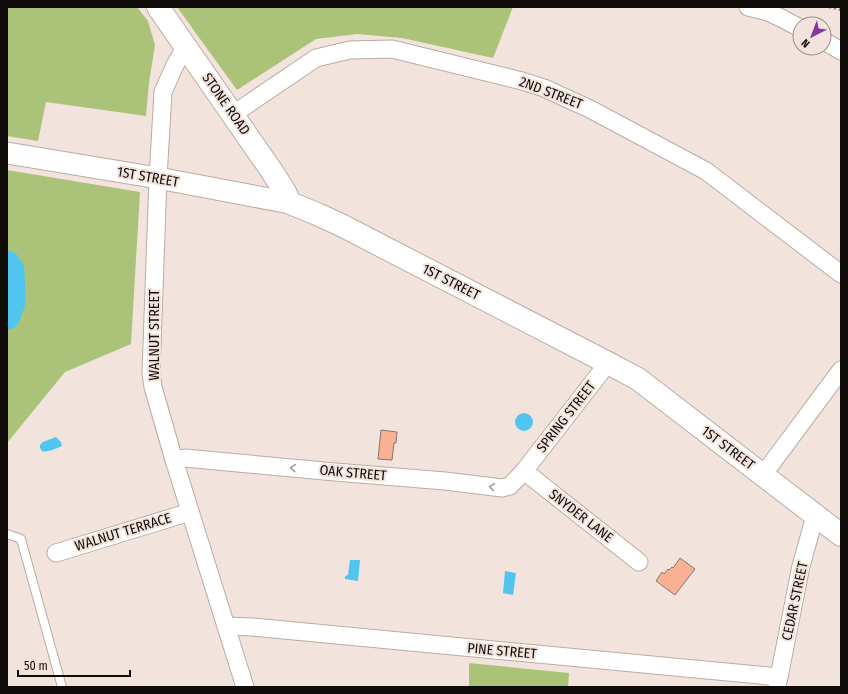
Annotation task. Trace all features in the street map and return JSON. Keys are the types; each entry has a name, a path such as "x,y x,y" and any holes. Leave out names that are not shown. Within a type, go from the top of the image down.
{"main road":[{"name":"STONE ROAD","path":"158,7 286,192 290,204"},
{"name":"1ST STREET","path":"290,204 341,225 638,379 841,535"}],"street":[{"path":"748,7 768,12 792,24"},
{"name":"WALNUT STREET","path":"186,46 175,65 163,92 158,178 151,373 174,460 244,687"},
{"path":"832,46 841,51"},
{"name":"2ND STREET","path":"232,115 316,58 350,50 392,49 522,81 544,88 590,109 706,171 841,274"},
{"name":"1ST STREET","path":"7,153 158,178 290,204"},
{"name":"SPRING STREET","path":"524,471 608,363"},
{"path":"763,475 841,370"},
{"name":"OAK STREET","path":"174,460 185,458 445,481 502,488 510,486 524,471"},
{"name":"SNYDER LANE","path":"524,471 639,562"},
{"name":"WALNUT TERRACE","path":"56,553 190,512"},
{"name":"CEDAR STREET","path":"778,682 801,566 815,516"},
{"name":"PINE STREET","path":"226,626 260,628 778,682"}],"lane":[{"path":"7,534 21,539 62,687"}],"path":[{"path":"829,7 841,10"}],"green space":[{"path":"7,7 137,7 148,21 155,45 146,116 46,102 38,141 7,136"},
{"path":"177,7 513,7 493,58 402,38 357,34 316,39 237,90"},
{"path":"7,170 140,192 131,344 65,372 7,443"},
{"path":"469,663 569,673 568,687 469,687"}],"water":[{"path":"520,413 528,413 533,418 531,429 528,431 520,431 515,426 515,418"},
{"path":"56,437 61,442 62,446 49,451 42,451 40,445 43,442"},
{"path":"350,560 360,560 358,581 345,579 345,576 348,575"},
{"path":"505,571 516,573 513,595 503,593"}],"building":[{"path":"381,430 397,432 392,460 378,459"},
{"path":"680,558 695,569 675,595 656,581 662,572 664,574 668,569 673,568"}],"waterway":[{"path":"7,264 11,270 12,302 7,316"}]}
